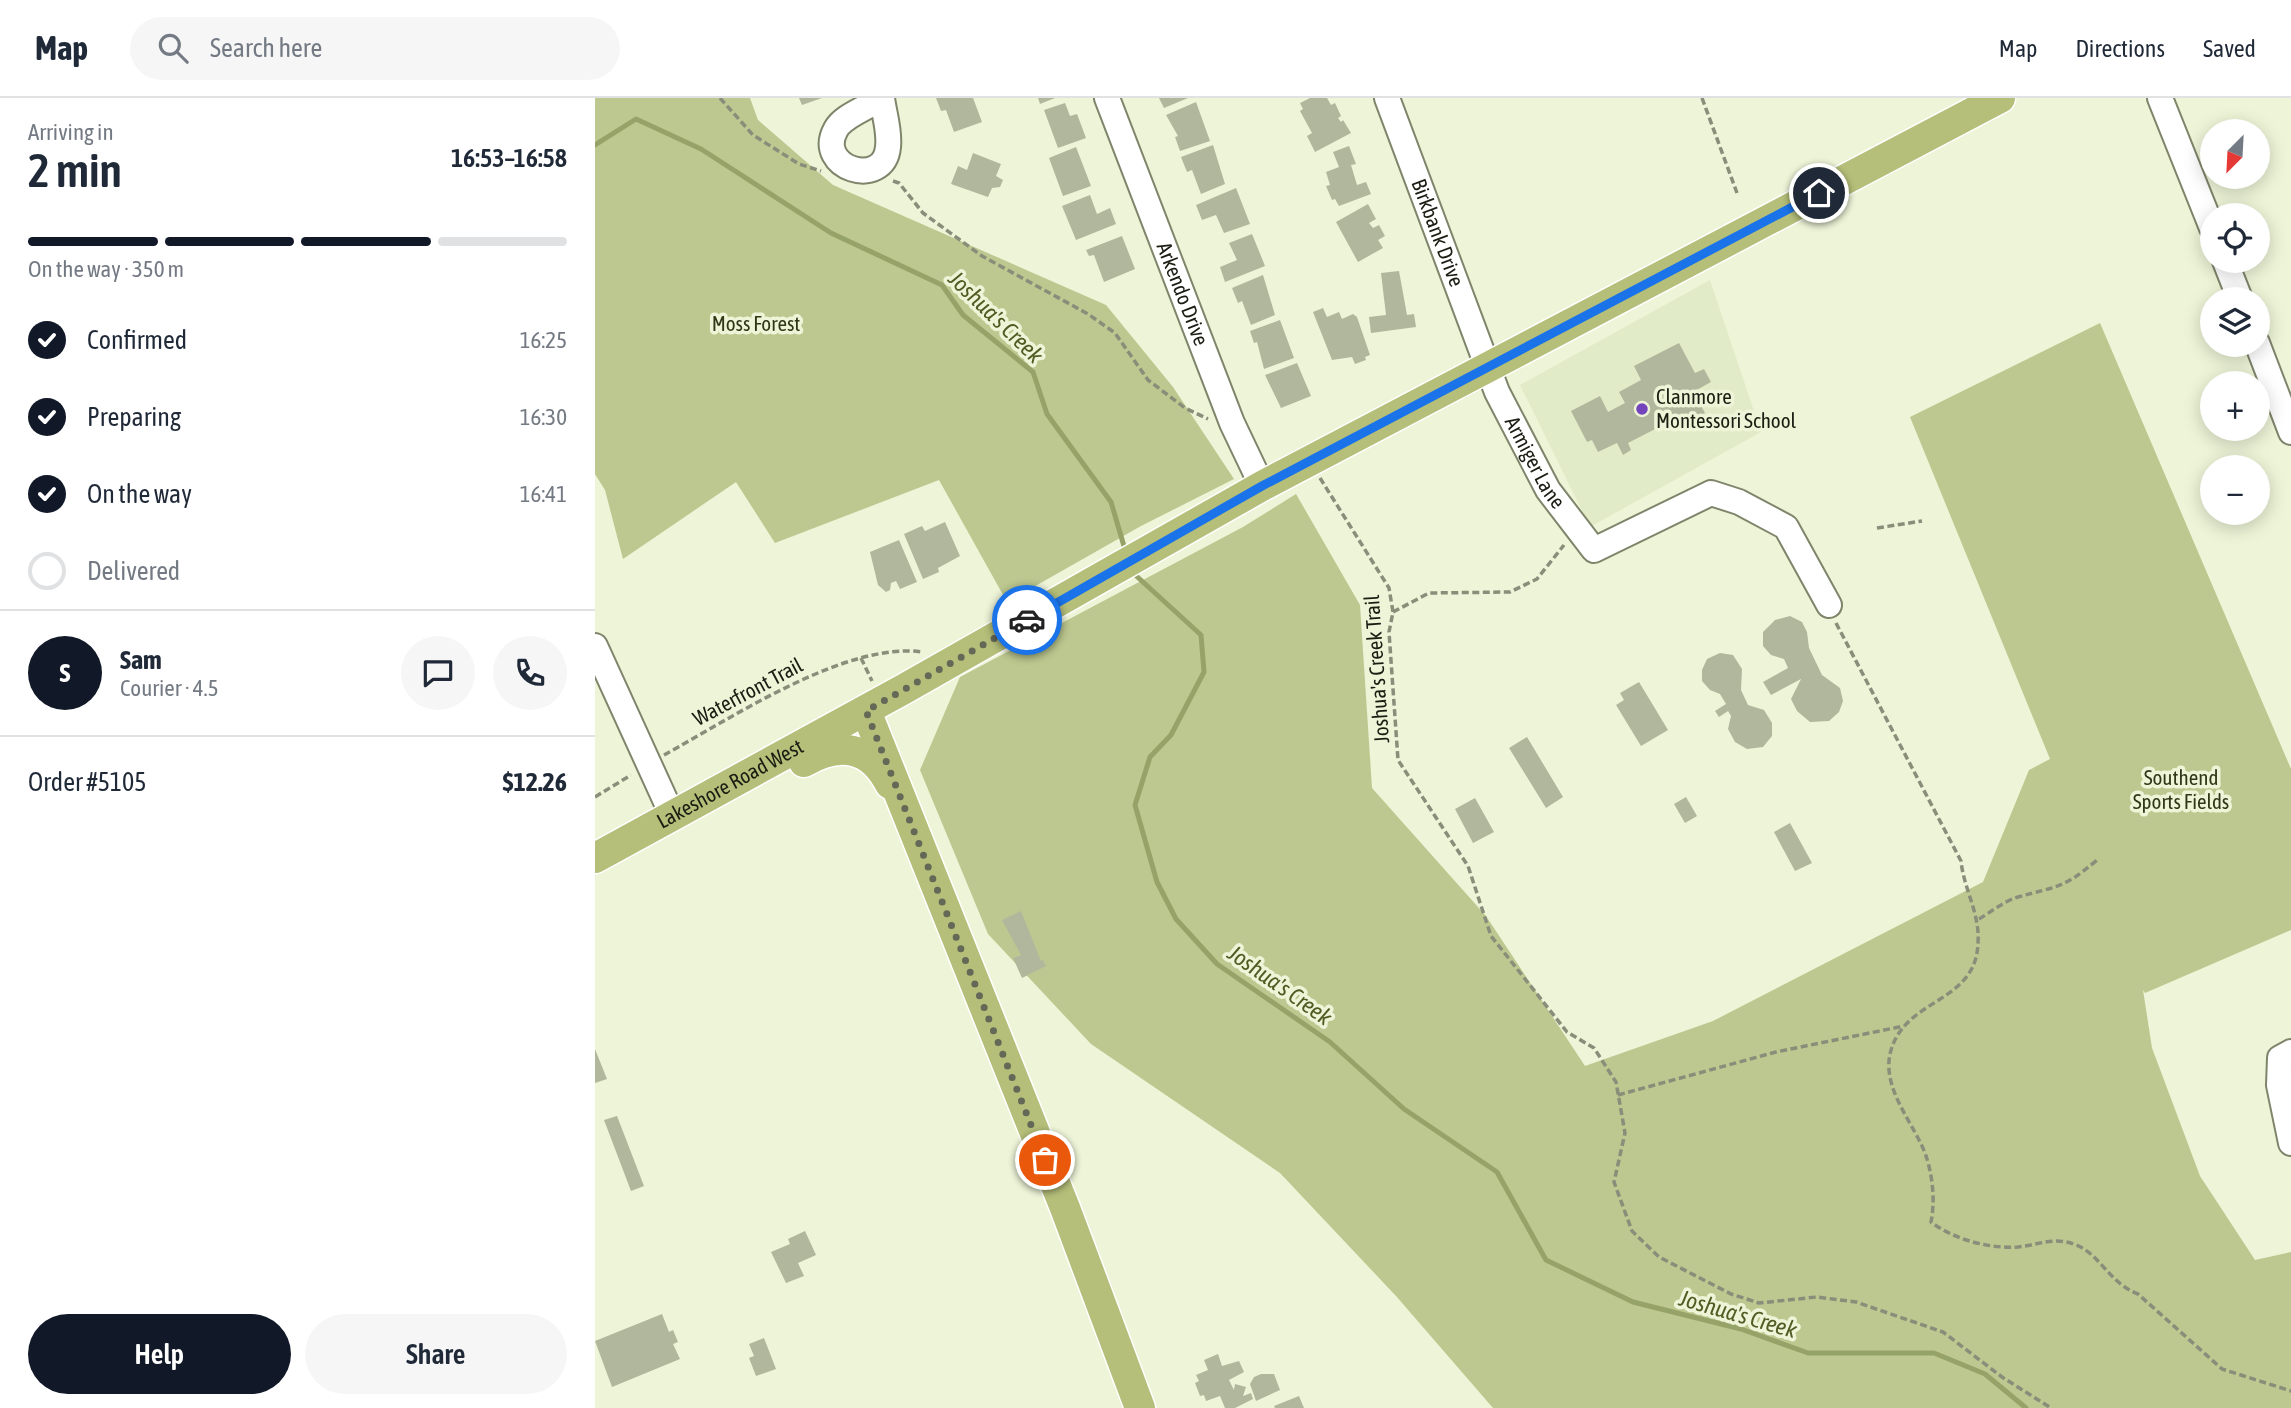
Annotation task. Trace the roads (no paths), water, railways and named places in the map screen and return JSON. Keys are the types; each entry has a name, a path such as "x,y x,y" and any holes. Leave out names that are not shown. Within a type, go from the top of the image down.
{"main road":[{"name":"Lakeshore Road West","path":"595,858 745,778 870,698 1172,540 1262,486 1486,367 2000,98"},
{"path":"870,698 910,819 1140,1408"},
{"path":"745,778 761,786 816,755 831,749 848,750 861,754 884,772 898,804 910,819"}],"street":[{"name":"Arkendo Drive","path":"1107,98 1232,423 1262,486"},
{"name":"Birkbank Drive","path":"1387,98 1486,367"},
{"path":"2160,98 2202,203"},
{"path":"2266,357 2282,381 2291,432"},
{"name":"Armiger Lane","path":"1486,367 1548,490 1576,530 1594,550 1711,493 1739,502 1786,527 1829,605"},
{"path":"595,646 603,686 650,762 673,817"},
{"path":"2291,1052 2280,1058 2279,1085 2291,1143"}],"waterway":[{"name":"Joshua's Creek","path":"595,145 636,119 701,149 831,233 942,285 963,315 1033,372 1047,414 1111,502 1126,553"},
{"name":"Joshua's Creek","path":"1132,572 1201,635 1204,672 1171,735 1150,757 1135,805 1157,882 1176,919 1217,964 1330,1042 1404,1109 1497,1172 1546,1260 1633,1302 1741,1329 1808,1353 1934,1353 1985,1374 2026,1408"}],"place":[{"name":"Clanmore Montessori School","path":"1642,409"}],"park label":[{"name":"Moss Forest","path":"756,324"},
{"name":"Southend Sports Fields","path":"2181,790"}]}
